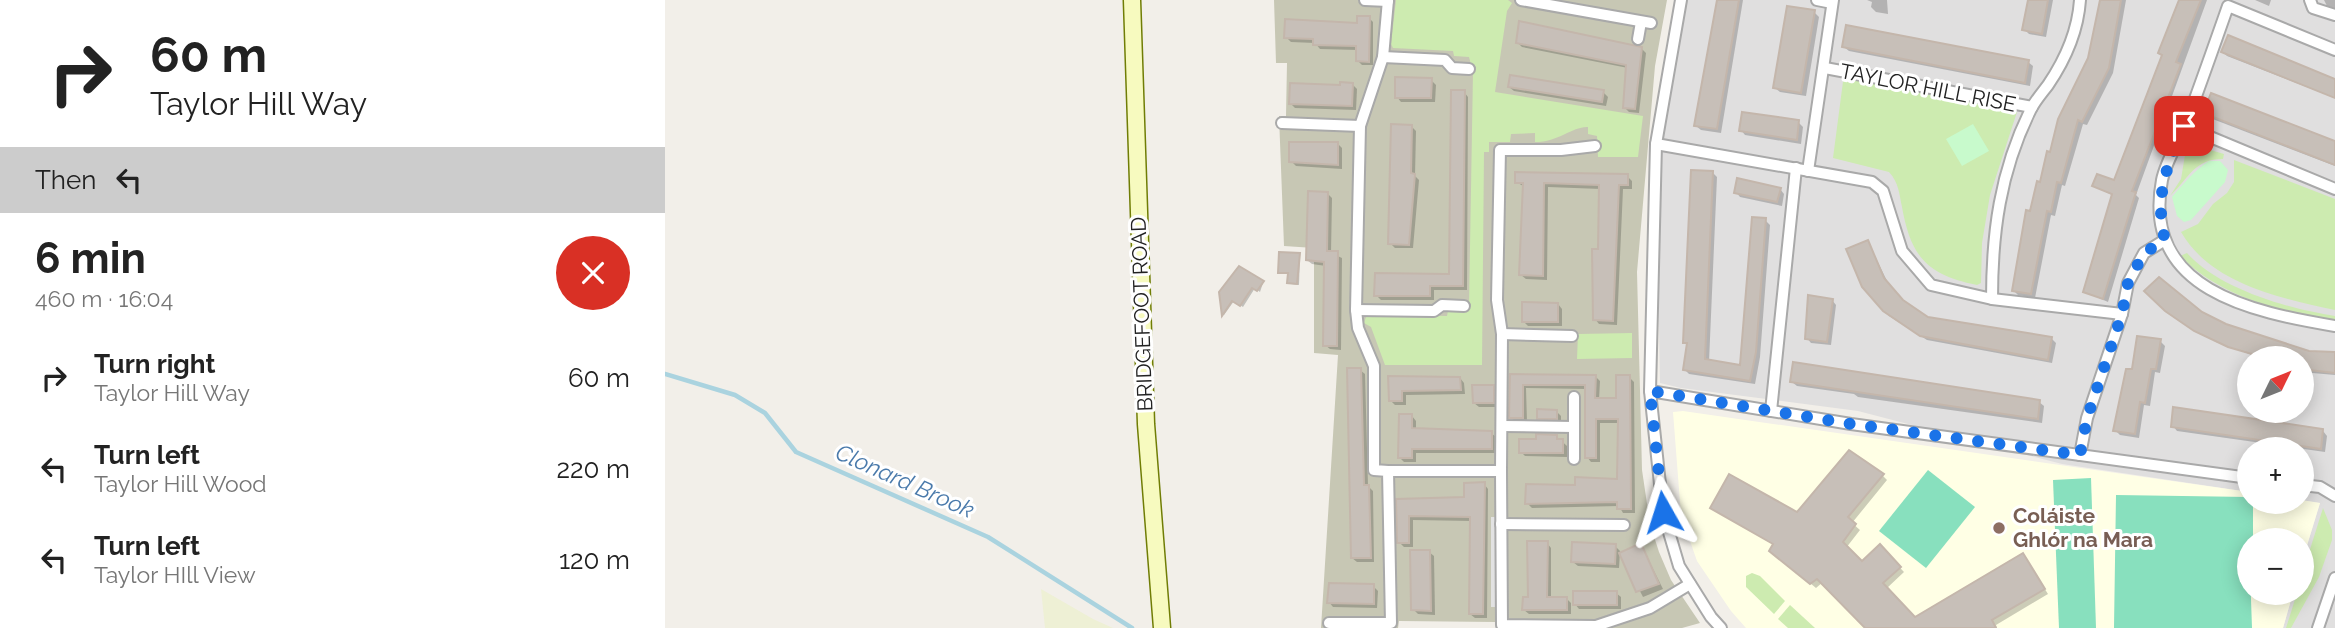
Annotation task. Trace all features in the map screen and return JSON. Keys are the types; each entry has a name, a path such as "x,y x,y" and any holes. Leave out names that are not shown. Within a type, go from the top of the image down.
{"street":[{"name":"BRIDGEFOOT ROAD","path":"1132,0 1146,424 1162,628"},
{"path":"1365,0 1388,1 1384,57 1360,126 1356,310 1358,328 1374,366 1374,470 1501,471"},
{"path":"1521,0 1646,22 1638,38"},
{"path":"1681,0 1656,144 1650,391 1663,512 1679,566 1721,628"},
{"path":"1808,170 1833,1 1818,0"},
{"path":"1992,299 1994,227 2003,182 2015,143 2032,107 2067,50 2079,17 2080,0"},
{"path":"2309,0 2313,8 2328,16 2335,15"},
{"path":"2335,50 2228,6 2162,178 2159,217 2165,240 2179,267 2218,294 2275,316 2335,326"},
{"path":"1384,57 1445,60 1452,68 1469,69"},
{"name":"TAYLOR HILL RISE","path":"1825,68 2032,107"},
{"path":"1282,123 1360,126"},
{"path":"2184,126 2335,189"},
{"path":"1656,144 1872,182 1883,191 1902,251 1931,285 1992,299 2122,314"},
{"path":"1595,146 1576,146 1561,150 1500,149 1497,300 1502,334 1502,625 1596,626 1650,608 1690,584"},
{"path":"1576,146 1576,159"},
{"path":"1771,411 1796,168"},
{"path":"2080,455 2087,418 2122,314 2128,283 2144,253 2165,240"},
{"path":"1356,310 1434,311 1442,305 1464,306"},
{"path":"1502,334 1572,336"},
{"path":"1650,391 1771,411 2237,476"},
{"path":"1574,397 1574,459"},
{"path":"1502,426 1574,427"},
{"path":"1329,623 1391,623 1388,471"},
{"path":"2314,486 2335,496"},
{"path":"1501,524 1624,525"},
{"path":"2318,628 2335,578"}],"shaded area":[{"path":"1274,0 1667,0 1655,66 1637,272 1642,470 1650,524 1659,552 1671,580 1700,623 1682,628 1511,628 1495,622 1399,621 1398,628 1321,628 1338,355 1314,353 1314,248 1284,246 1279,116 1286,116 1287,63 1276,63"},
{"path":"1681,0 2335,0 2335,628 2283,628 2290,605 2314,605 2312,528 2320,503 2314,502 2314,437 2237,437 2237,490 2062,464 1858,411 1660,383 1656,144"},
{"name":"Coláiste Ghlór na Mara","path":"1683,411 2237,490 2237,514 2314,514 2314,502 2320,503 2312,528 2237,528 2237,605 2290,605 2283,628 1746,628 1697,561 1681,515 1673,412"},
{"path":"1491,517 1496,517 1496,607 1491,607"},
{"path":"1041,589 1093,619 1113,628 1045,628"}],"green space":[{"path":"1396,0 1508,0 1512,3 1507,11 1495,92 1643,116 1638,157 1598,157 1597,136 1588,134 1588,127 1544,141 1535,142 1535,133 1511,134 1510,142 1489,142 1489,152 1484,152 1482,365 1385,365 1371,327 1364,323 1366,317 1371,315 1447,316 1448,311 1464,311 1469,306 1473,72 1469,57 1454,56 1453,51 1393,48 1391,44"},
{"path":"1844,74 2017,112 1990,195 1982,243 1981,283 1977,285 1946,276 1925,261 1911,239 1898,188 1889,172 1833,158"},
{"path":"1973,124 1989,151 1962,166 1946,139"},
{"path":"2190,144 2224,154 2223,159 2198,166 2170,196 2181,179 2186,149"},
{"path":"2234,160 2335,199 2335,310 2270,294 2228,276 2194,250 2181,232 2198,224 2213,204 2227,193 2234,182"},
{"path":"2209,161 2220,161 2228,170 2225,182 2191,220 2184,222 2177,216 2172,197"},
{"path":"2187,253 2201,266 2236,287 2276,302 2335,316 2335,321 2293,313 2233,292 2196,270 2180,256"},
{"path":"1632,333 1632,358 1577,359 1578,334"},
{"path":"1928,470 1975,507 1926,568 1879,531"},
{"path":"2091,478 2096,628 2059,628 2053,480"},
{"path":"2116,495 2237,497 2237,514 2253,514 2253,528 2237,528 2237,605 2251,605 2252,628 2114,628"},
{"path":"2323,508 2332,530 2332,540 2314,586 2314,537"},
{"path":"1752,573 1760,576 1785,601 1774,614 1746,587 1746,576"},
{"path":"1790,605 1815,628 1788,628 1778,619"},
{"path":"2293,605 2304,605 2291,628 2286,628"}],"building":[{"path":"1717,0 1739,0 1717,129 1694,126"},
{"path":"2028,0 2048,0 2042,34 2022,30"},
{"path":"2100,0 2121,0 2109,68 2082,122 2078,120 2061,183 2057,182 2051,212 2047,211 2031,294 2012,291 2026,210 2030,211 2058,119 2088,58"},
{"path":"2179,0 2201,0 2176,62 2181,64 2132,191 2136,192 2103,299 2083,292 2112,194 2092,186 2097,174 2114,180 2162,55 2158,53"},
{"path":"1787,6 1815,10 1801,93 1773,88"},
{"path":"1357,16 1370,16 1369,62 1356,61 1356,46 1313,45 1313,39 1284,38 1285,19 1357,23"},
{"path":"1519,21 1642,47 1635,109 1623,108 1626,65 1516,43"},
{"path":"1846,25 2029,60 2025,83 1842,47"},
{"path":"2228,35 2335,79 2335,98 2221,52"},
{"path":"1510,75 1604,90 1602,102 1508,87"},
{"path":"1395,77 1432,78 1431,98 1395,98"},
{"path":"1340,82 1353,83 1352,106 1289,104 1290,83 1340,85"},
{"path":"1451,90 1465,90 1463,286 1430,286 1430,296 1374,296 1375,273 1449,274"},
{"path":"2211,93 2335,141 2335,165 2203,113"},
{"path":"1742,112 1799,120 1797,140 1739,131"},
{"path":"1391,124 1412,125 1411,173 1415,174 1409,245 1388,244"},
{"path":"1289,142 1338,142 1338,165 1289,162"},
{"path":"1691,170 1713,171 1705,359 1740,365 1752,217 1766,218 1756,352 1750,381 1683,370 1687,343 1683,343"},
{"path":"1515,172 1628,174 1628,185 1619,185 1613,321 1593,320 1592,249 1598,249 1599,185 1544,183 1543,276 1519,275 1523,183 1515,183"},
{"path":"1737,178 1781,188 1777,202 1734,193"},
{"path":"1308,191 1328,192 1327,251 1338,251 1337,346 1323,346 1324,262 1306,260"},
{"path":"1868,240 1884,278 1903,300 1928,317 2052,337 2048,360 1920,336 1883,311 1862,287 1846,249"},
{"path":"1279,252 1300,253 1297,284 1287,283 1288,273 1278,273"},
{"path":"1239,266 1264,281 1257,291 1252,288 1240,306 1232,301 1222,316 1219,292"},
{"path":"2159,277 2202,312 2226,324 2294,346 2237,346 2237,350 2228,347 2194,331 2165,311 2144,291"},
{"path":"1808,295 1833,299 1827,342 1805,339"},
{"path":"1522,302 1558,303 1558,322 1522,322"},
{"path":"2137,336 2161,339 2156,369 2151,369 2145,403 2140,402 2135,434 2113,431 2126,369 2132,369"},
{"path":"2314,351 2335,352 2335,373 2314,371"},
{"path":"1793,362 2040,400 2038,419 1790,382"},
{"path":"1347,368 1361,368 1364,485 1369,485 1371,558 1351,558"},
{"path":"1510,374 1596,375 1595,398 1616,398 1616,375 1630,375 1631,509 1617,509 1617,502 1525,504 1526,484 1575,485 1575,477 1617,479 1618,419 1596,419 1596,458 1585,458 1585,385 1523,385 1523,418 1509,418"},
{"path":"1388,376 1460,377 1461,390 1402,391 1402,401 1389,401"},
{"path":"1472,385 1494,385 1494,403 1473,403"},
{"path":"2173,407 2237,416 2237,424 2289,424 2323,429 2321,449 2314,448 2314,437 2239,437 2171,427"},
{"path":"1537,409 1557,410 1557,419 1537,419"},
{"path":"1399,414 1412,414 1412,428 1492,431 1492,449 1412,449 1412,458 1398,458"},
{"path":"1536,434 1557,435 1557,439 1563,439 1563,453 1519,453 1519,439 1536,439"},
{"path":"1849,450 1884,474 1848,517 1856,524 1843,542 1862,561 1880,544 1901,567 1883,583 1915,617 2023,553 2045,589 1992,620 1996,628 1865,628 1817,579 1810,584 1769,551 1773,544 1710,508 1729,474 1797,512"},
{"path":"1485,482 1483,614 1469,614 1470,517 1409,516 1409,543 1397,543 1396,499 1464,497 1464,483"},
{"path":"1527,541 1548,541 1547,597 1567,597 1567,610 1522,610 1523,597 1528,597"},
{"path":"1572,542 1616,544 1615,564 1571,562"},
{"path":"1641,543 1659,584 1636,592 1619,553"},
{"path":"1410,550 1430,550 1431,611 1411,610"},
{"path":"1329,583 1374,584 1374,604 1327,603"},
{"path":"1573,591 1617,591 1617,605 1573,605"}],"waterway":[{"name":"Clonard Brook","path":"665,374 735,395 765,413 796,452 988,537 1132,628"}],"place":[{"name":"Coláiste Ghlór na Mara","path":"1999,528"}],"route":[{"path":"1663,512 1650,391 1851,424 2080,455 2087,418 2122,314 2128,283 2144,253 2165,240 2159,217 2162,178 2184,126"}]}
